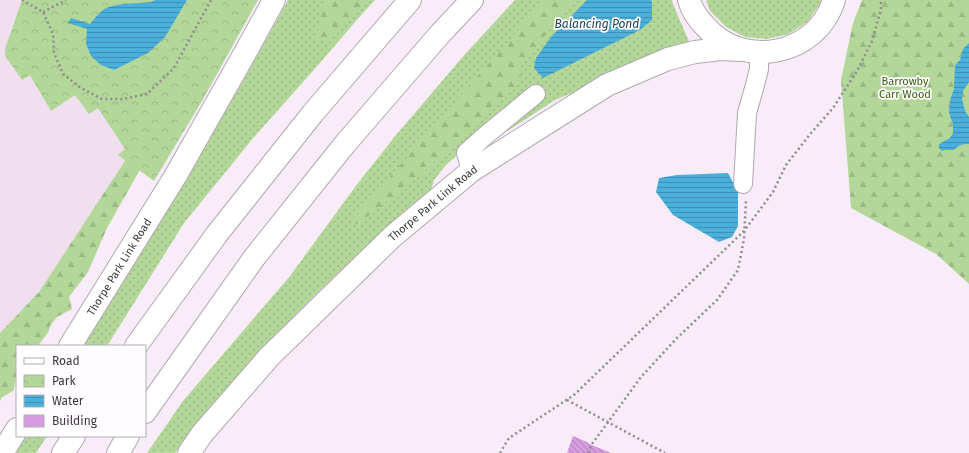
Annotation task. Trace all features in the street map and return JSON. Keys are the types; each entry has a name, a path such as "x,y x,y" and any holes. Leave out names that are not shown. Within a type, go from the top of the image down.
{"highway":[{"name":"Thorpe Park Link Road","path":"71,345 176,175 274,0"},
{"path":"137,345 217,234 313,112 410,0"},
{"path":"146,411 254,258 345,144 440,34 472,0"},
{"path":"689,0 699,19 710,32 724,43 750,51"},
{"name":"Thorpe Park Link Road","path":"190,453 202,434 269,357 392,237 471,171 607,85 668,59 695,52 721,49 775,52 789,47 803,40 815,31 825,19 834,0"},
{"path":"2,453 16,431"},
{"path":"63,453 73,437"},
{"path":"118,453 127,437"}],"lane":[{"path":"745,192 747,113 756,86 759,69 750,51"},
{"path":"471,171 466,153 536,94"}],"path":[{"path":"22,0 43,12 53,34 54,53 63,74 81,88 102,99 122,99 147,94 174,68 211,0"},
{"path":"43,12 66,0"},
{"path":"500,453 509,438 574,395 744,231 773,192 786,165 833,108 857,71 872,41 881,0"},
{"path":"588,453 592,444 641,377 677,338 717,300 738,270 744,239 745,192"},
{"path":"567,400 665,453"}],"shaded area":[{"path":"0,0 45,0 144,131 39,292 0,333"}],"green space":[{"path":"22,0 258,0 202,101 154,181 118,155 125,149 98,108 89,114 75,95 51,111 30,75 22,80 6,57 5,49"},
{"path":"288,0 375,0 254,137 184,223 108,345 83,345 162,218 242,83"},
{"path":"324,0 368,0 329,42 316,39"},
{"path":"515,0 672,0 690,44 555,100 492,140 471,143 446,165 434,180 431,191 344,268 297,313 243,372 175,453 147,453 183,401 290,276 355,187 396,135 466,53"},
{"path":"544,0 576,0 564,12 522,63 520,82 419,177 356,225 352,220"},
{"path":"706,0 821,0 820,4 807,22 789,34 767,39 745,37 726,27 710,11"},
{"name":"Barrowby Carr Wood","path":"862,0 969,0 969,284 936,254 851,208 841,80 853,23"},
{"path":"136,144 150,152 107,228 88,272 69,297 72,309 57,317 39,345 16,345 16,376 14,390 1,398 0,402 0,333 39,292"},
{"path":"25,437 46,437 36,453 16,453"}],"water":[{"path":"155,0 187,0 165,37 148,53 114,70 101,65 91,56 86,44 87,29 68,23 71,18 90,24 103,10 108,7 120,4 151,2"},
{"name":"Balancing Pond","path":"587,0 651,0 652,20 640,30 543,78 534,68 536,58 551,37"},
{"path":"969,43 969,82 963,91 962,99 965,111 969,117 969,144 961,145 954,150 942,151 939,148 939,144 950,138 953,133 953,124 949,113 950,100 954,89 955,65 960,60 963,49"},
{"path":"728,173 738,192 738,226 732,237 719,242 673,215 656,192 659,178 677,175"}],"building":[{"path":"573,436 587,443 611,453 567,453"}]}
